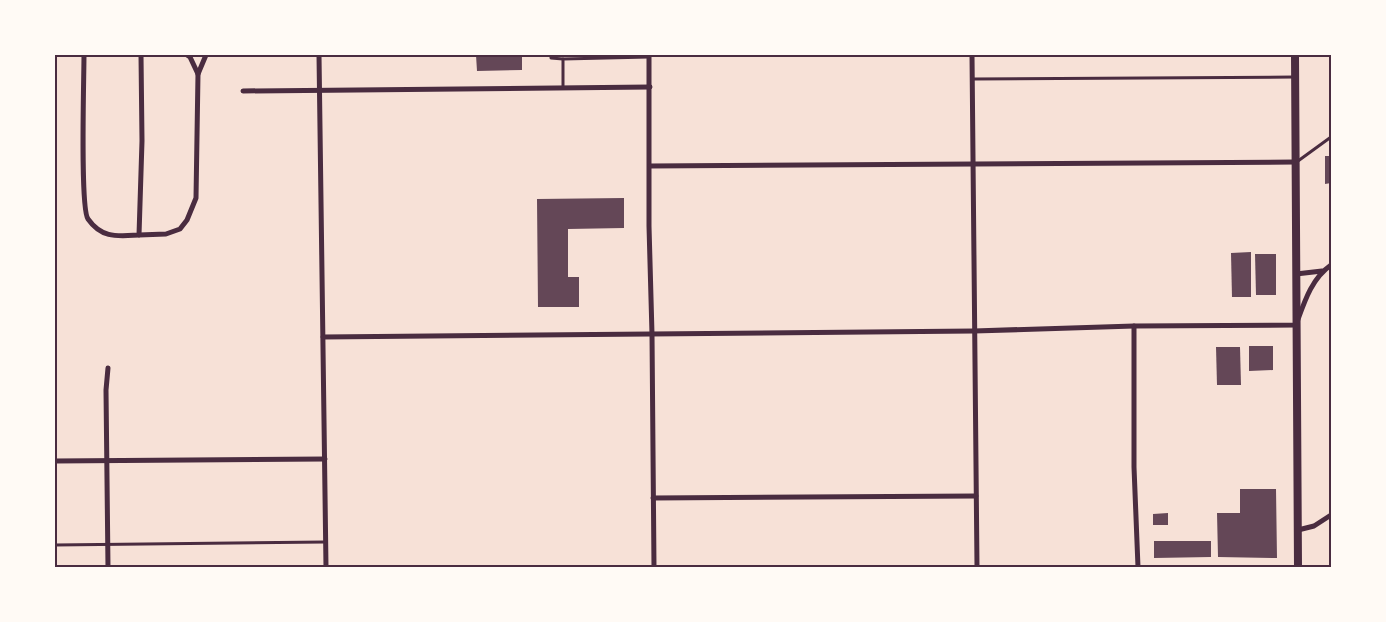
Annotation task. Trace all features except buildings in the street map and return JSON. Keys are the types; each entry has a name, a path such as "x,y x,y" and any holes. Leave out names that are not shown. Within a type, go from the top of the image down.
{"street":[{"path":"84,55 84,186 87,218 96,228 108,236 166,234 180,228 187,220 196,198 198,74 206,55"},
{"path":"140,55 142,141 140,235"},
{"path":"187,55 190,57 198,74"},
{"path":"319,55 326,567"},
{"path":"972,55 977,567"},
{"path":"1294,55 1298,567"},
{"path":"649,56 649,226 654,567"},
{"path":"243,91 650,87"},
{"path":"650,166 1295,162"},
{"path":"1296,326 1307,295 1322,271 1331,265"},
{"path":"1296,274 1322,271"},
{"path":"322,337 974,330 1134,326 1296,326"},
{"path":"1134,326 1134,467 1138,567"},
{"path":"108,368 108,567"},
{"path":"55,461 325,459"},
{"path":"652,498 976,496"},
{"path":"1298,530 1314,526 1331,515"}],"lane":[{"path":"551,55 551,58 563,59 649,56"},
{"path":"562,88 563,59"},
{"path":"972,79 1295,77"},
{"path":"1295,162 1331,138"},
{"path":"55,545 325,542"}]}
